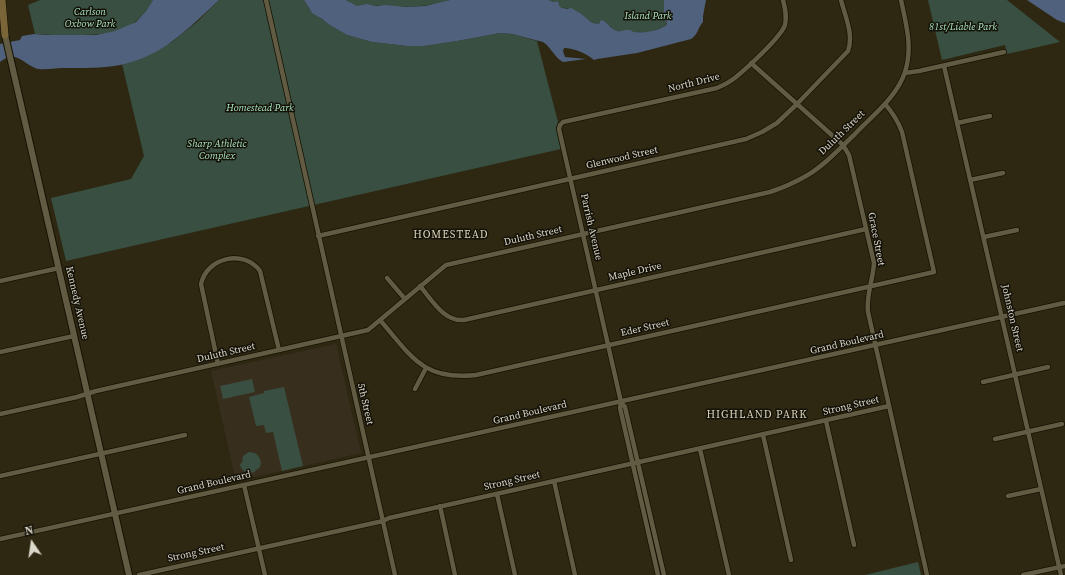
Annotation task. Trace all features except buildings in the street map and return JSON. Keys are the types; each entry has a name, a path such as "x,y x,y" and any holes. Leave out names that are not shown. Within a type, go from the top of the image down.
{"main road":[{"name":"Kennedy Avenue","path":"3,1 5,36"},
{"name":"Kennedy Avenue","path":"0,21 5,36"}],"street":[{"name":"5th Street","path":"266,0 340,336 395,575"},
{"name":"North Drive","path":"560,125 563,122 716,88 727,84 752,63 781,33 785,25 786,14 783,0"},
{"name":"Glenwood Street","path":"318,236 746,139 762,132 777,124 848,51 851,37 842,0"},
{"name":"Duluth Street","path":"0,414 368,330 446,265 770,192 786,186 806,176 820,166 885,104 897,88 905,73 909,56 909,39 900,0"},
{"name":"Kennedy Avenue","path":"5,36 129,575"},
{"path":"905,73 944,66 1004,52"},
{"name":"Grace Street","path":"752,63 843,145 849,155 874,263 874,272 867,302 868,312 927,575"},
{"name":"Johnston Street","path":"944,66 1061,575"},
{"name":"Eder Street","path":"380,320 406,350 426,368 448,376 459,377 476,375 934,272 902,132 898,120 885,104"},
{"path":"957,123 990,116"},
{"name":"Parrish Avenue","path":"560,125 559,129 621,402 620,408 658,575"},
{"path":"970,180 1003,173"},
{"name":"Maple Drive","path":"420,286 445,315 454,320 459,320 866,229"},
{"path":"984,237 1017,230"},
{"path":"218,364 201,284 207,271 212,265 227,259 243,259 251,262 260,271 278,350"},
{"path":"0,281 58,268"},
{"path":"388,278 405,299"},
{"name":"Grand Boulevard","path":"0,540 1064,303"},
{"path":"0,352 74,336"},
{"path":"983,382 1048,367"},
{"path":"415,389 426,368"},
{"name":"Parrish Avenue","path":"621,402 625,407 664,575"},
{"name":"Strong Street","path":"139,575 889,406"},
{"path":"826,421 854,545"},
{"path":"995,439 1062,424"},
{"path":"0,476 185,434"},
{"path":"763,435 792,560"},
{"path":"700,449 729,575"},
{"path":"554,481 575,575"},
{"path":"244,486 265,575"},
{"path":"1008,496 1041,489"},
{"path":"497,494 515,575"},
{"path":"440,506 455,575"},
{"path":"1023,575 1065,566"}],"shaded area":[{"path":"336,344 361,453 236,481 211,371"}],"green space":[{"name":"Carlson Oxbow Park","path":"40,0 153,0 145,12 137,20 117,31 95,34 48,35 35,34 28,5"},
{"name":"Homestead Park","path":"219,0 304,0 310,10 328,24 347,35 372,42 407,46 424,46 500,33 512,34 537,41 558,122 556,128 561,149 66,261 51,198 131,179 144,156 122,64 132,62 172,42 197,22"},
{"path":"346,0 450,0 431,5 402,7 370,5 356,6"},
{"name":"Island Park","path":"549,0 664,0 664,11 667,23 663,27 651,32 634,32 627,30 616,31 602,20 600,23 594,23 576,11 560,7 558,1 553,2"},
{"name":"81st/Liable Park","path":"928,0 1007,0 1060,42 1007,54 1005,45 942,60"},
{"path":"252,379 255,392 223,399 220,386"},
{"path":"284,387 303,466 282,471 273,432 266,433 264,425 256,426 249,397 264,393 264,391"},
{"path":"249,452 255,453 260,459 261,463 260,467 255,472 250,473 243,471 240,464 242,463 243,456"},
{"path":"918,562 921,575 865,575"}],"water":[{"path":"153,0 219,0 189,28 168,44 145,57 132,62 107,67 38,69 14,57 10,57 0,62 0,44 20,40 22,36 34,34 96,35 115,31 136,22"},
{"path":"304,0 346,0 357,6 367,4 377,6 385,5 406,7 425,6 450,0 549,0 553,2 558,1 560,7 567,9 571,8 594,23 600,23 602,20 617,31 630,30 634,32 648,32 656,30 667,24 664,11 664,0 706,0 703,22 691,39 637,53 594,60 580,51 564,48 563,51 565,57 586,59 563,62 543,42 512,34 500,33 424,46 407,46 372,42 347,35 328,24 312,13"},
{"path":"1027,0 1065,0 1065,23 1057,20"}],"district":[{"name":"HOMESTEAD","path":"451,235"},
{"name":"HIGHLAND PARK","path":"757,415"}],"park label":[{"name":"Sharp Athletic Complex","path":"217,150"}]}
